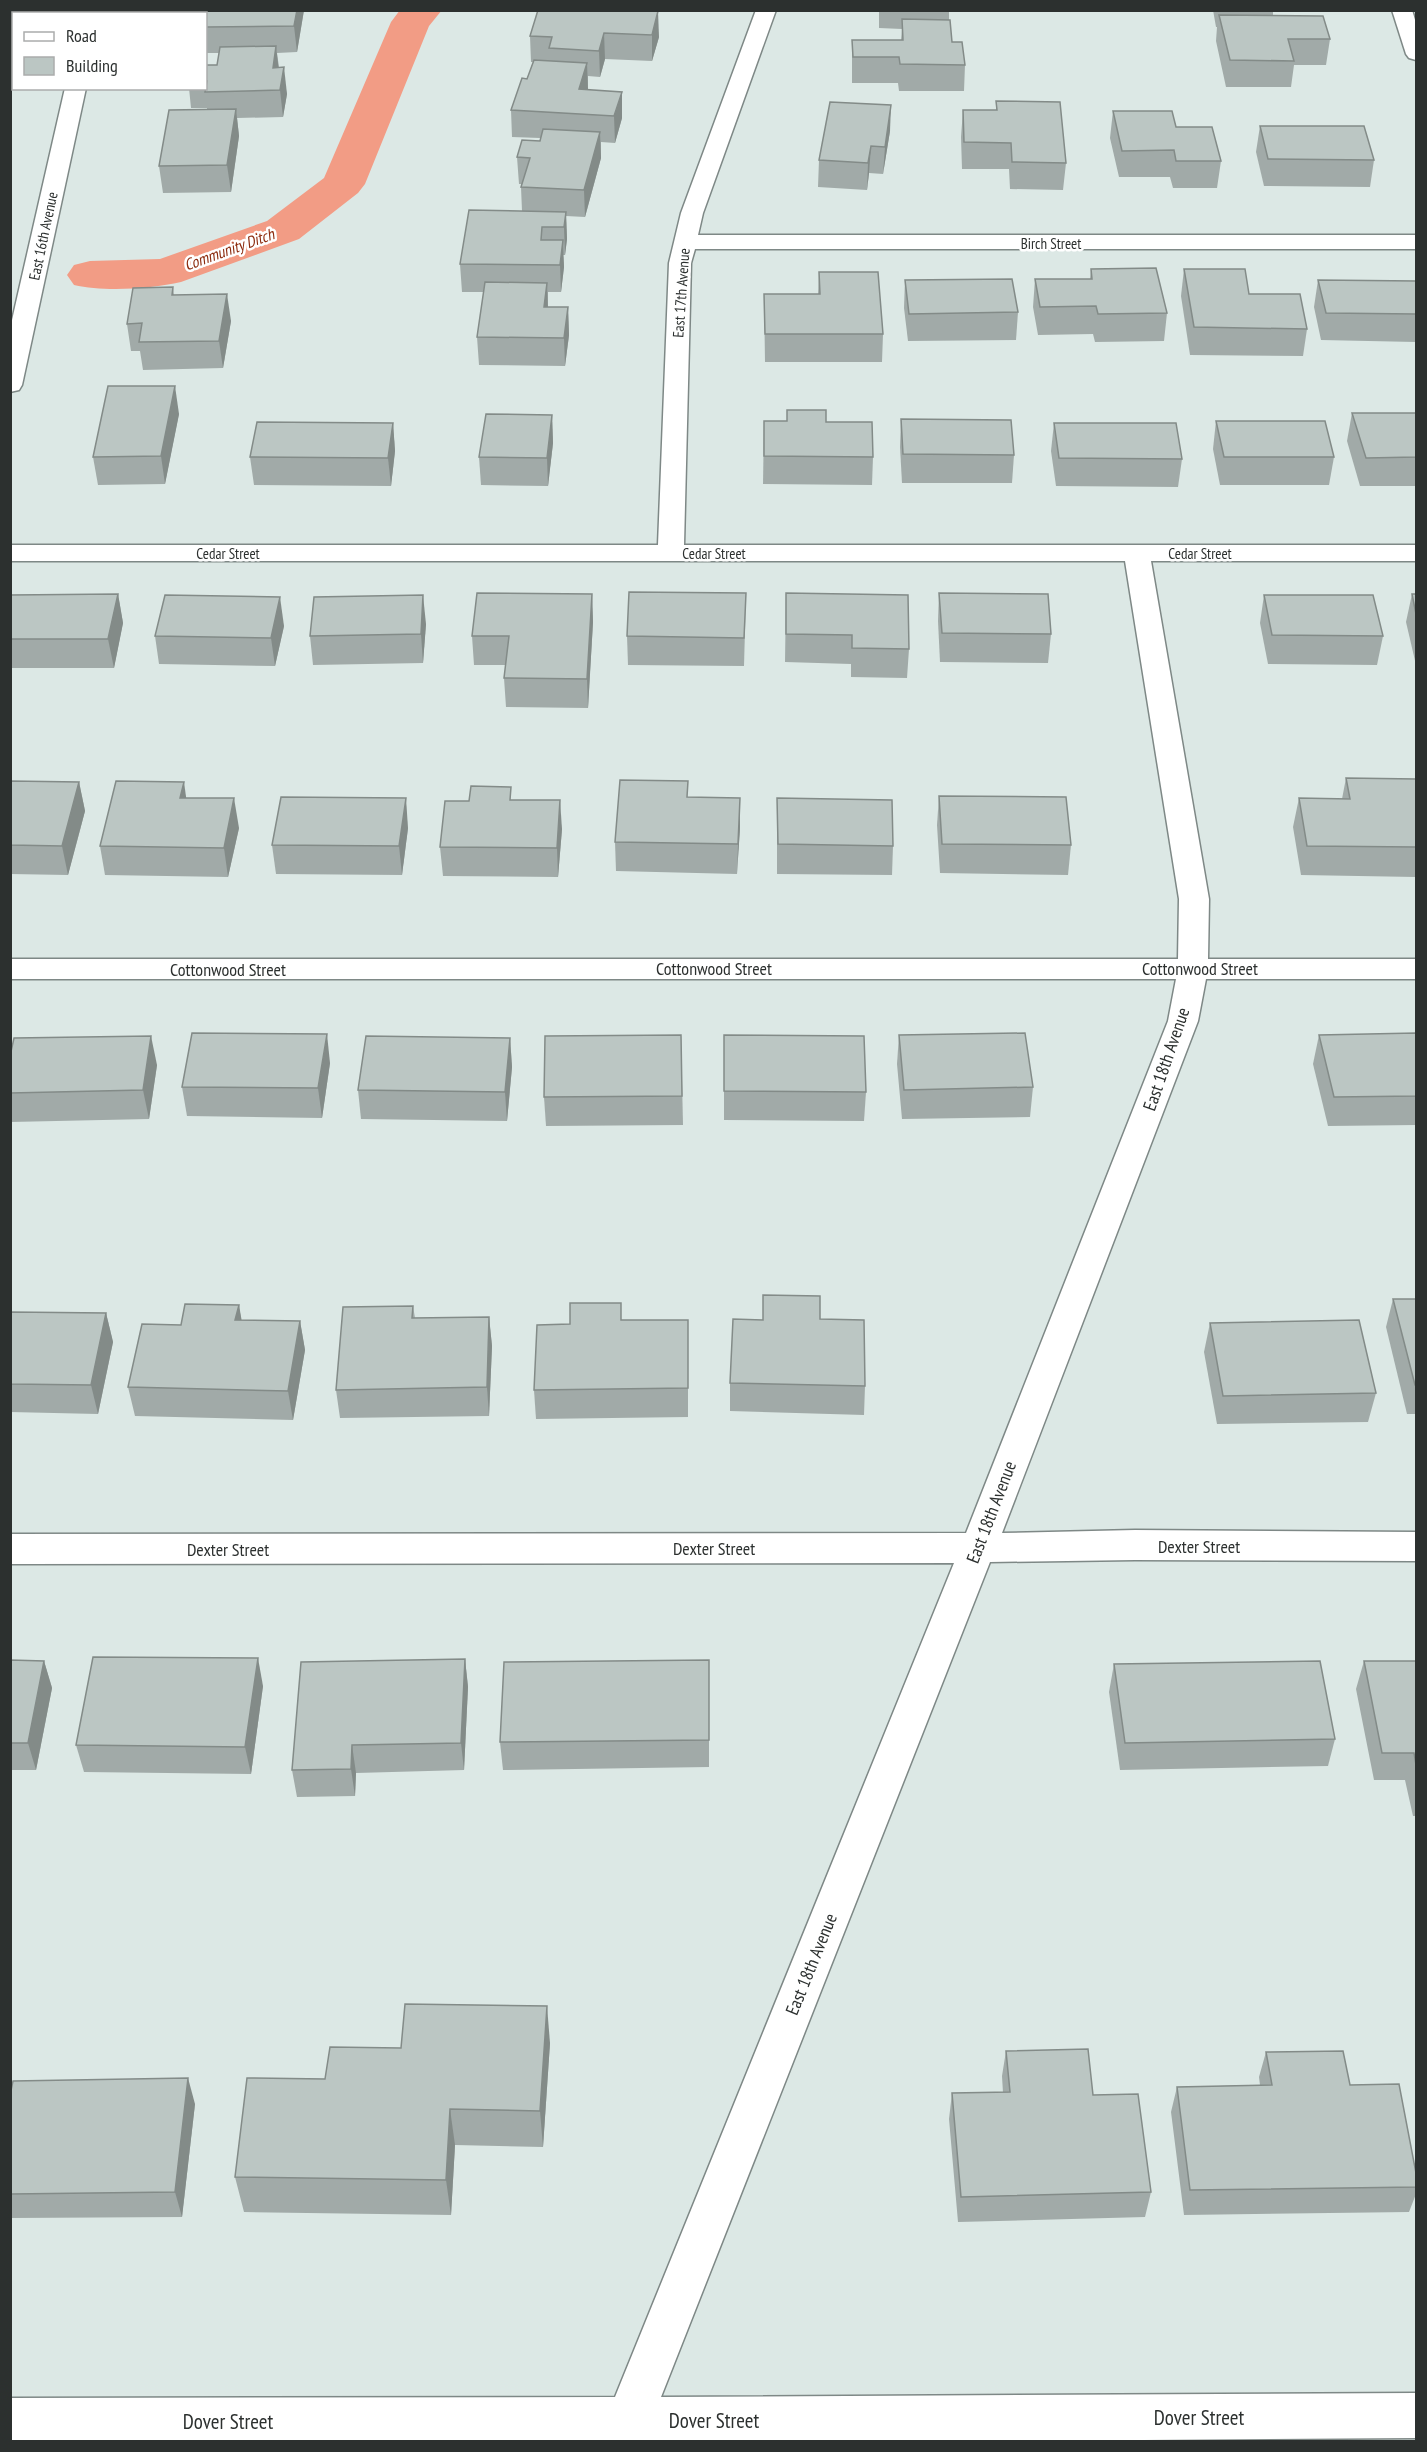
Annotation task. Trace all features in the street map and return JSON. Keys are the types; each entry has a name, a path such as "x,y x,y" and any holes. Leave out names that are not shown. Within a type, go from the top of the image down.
{"street":[{"name":"East 17th Avenue","path":"671,553 681,263 695,203 766,10"},
{"path":"1402,10 1416,54"},
{"name":"East 16th Avenue","path":"10,385 76,90"},
{"name":"Birch Street","path":"685,242 1416,242"},
{"name":"Cedar Street","path":"10,553 1416,553"},
{"name":"East 18th Avenue","path":"624,2431 978,1548 1183,1021 1193,968 1194,899 1137,553"},
{"name":"Cottonwood Street","path":"10,969 1416,969"},
{"name":"Dexter Street","path":"10,1549 978,1548 1135,1545 1416,1547"},
{"name":"Dover Street","path":"10,2421 624,2431 1416,2416"}],"building":[{"path":"195,10 297,10 294,26 207,27 207,12 194,12"},
{"path":"538,10 658,11 652,35 604,33 599,51 549,48 552,37 530,36"},
{"path":"1219,15 1323,16 1330,39 1288,39 1294,61 1230,60"},
{"path":"902,19 950,20 952,42 962,42 965,65 900,64 899,57 853,57 852,40 903,40"},
{"path":"276,46 273,68 284,67 280,90 205,92 207,90 207,65 217,65 220,47"},
{"path":"534,60 587,63 579,89 622,92 614,116 511,110 522,78 527,79"},
{"path":"996,101 1060,102 1066,163 1012,162 1011,143 964,142 963,110 997,110"},
{"path":"830,102 891,105 885,147 871,146 868,163 819,160"},
{"path":"236,109 227,165 159,166 169,110"},
{"path":"1113,111 1172,111 1176,127 1212,127 1221,161 1176,161 1174,150 1122,151"},
{"path":"1260,126 1364,126 1374,160 1268,159"},
{"path":"543,129 600,132 584,190 521,187 530,158 517,157 522,140 540,141"},
{"path":"469,210 566,212 564,227 542,227 541,240 563,240 560,265 460,264"},
{"path":"1156,268 1167,313 1098,314 1096,306 1040,307 1035,279 1092,279 1091,269"},
{"path":"1184,269 1245,269 1249,294 1300,294 1307,329 1194,327"},
{"path":"819,272 878,272 883,334 765,334 764,294 820,294"},
{"path":"1012,279 1018,312 909,314 905,280"},
{"path":"1318,280 1416,281 1416,314 1326,313"},
{"path":"485,282 547,283 544,307 568,307 564,338 477,337"},
{"path":"173,287 172,295 227,294 219,341 139,342 142,323 127,324 133,288"},
{"path":"108,386 175,386 161,456 93,457"},
{"path":"787,410 826,410 826,422 872,422 873,457 764,456 764,421 787,421"},
{"path":"1352,413 1416,413 1416,457 1366,458"},
{"path":"486,414 552,415 547,458 479,457"},
{"path":"901,419 1011,420 1014,455 903,454"},
{"path":"1216,421 1325,421 1334,457 1224,457"},
{"path":"257,422 393,423 388,458 250,457"},
{"path":"1054,423 1176,423 1182,459 1059,458"},
{"path":"629,592 746,593 744,638 627,636"},
{"path":"477,593 592,594 587,679 504,678 509,636 472,636"},
{"path":"786,593 908,595 909,649 852,648 852,635 786,634"},
{"path":"939,593 1048,594 1051,634 942,633"},
{"path":"118,594 108,639 10,639 10,595"},
{"path":"1412,594 1416,594 1416,614"},
{"path":"165,595 280,597 271,638 155,636"},
{"path":"423,595 421,634 310,636 314,597"},
{"path":"1264,595 1373,595 1383,636 1272,635"},
{"path":"1346,778 1416,779 1416,847 1307,846 1299,798 1350,799"},
{"path":"620,780 688,781 687,797 740,798 738,844 615,842"},
{"path":"10,781 79,782 62,846 10,845"},
{"path":"116,781 184,782 180,798 234,798 224,848 100,846"},
{"path":"471,786 511,787 510,800 560,800 557,848 440,847 445,801 469,801"},
{"path":"939,796 1066,797 1071,845 942,844"},
{"path":"281,797 406,798 399,846 272,845"},
{"path":"777,798 892,800 893,846 778,844"},
{"path":"192,1033 327,1034 318,1088 182,1087"},
{"path":"1025,1033 1033,1087 904,1090 899,1035"},
{"path":"1416,1033 1416,1096 1334,1097 1319,1035"},
{"path":"681,1035 682,1096 544,1097 545,1036"},
{"path":"724,1035 864,1036 866,1092 724,1091"},
{"path":"151,1036 143,1090 10,1093 10,1056 14,1038"},
{"path":"366,1036 510,1038 505,1092 358,1090"},
{"path":"763,1295 820,1296 820,1319 864,1320 865,1386 730,1383 733,1319 763,1320"},
{"path":"1393,1299 1416,1299 1416,1385 1415,1385"},
{"path":"570,1303 621,1303 621,1320 688,1320 688,1388 534,1390 537,1325 570,1324"},
{"path":"185,1304 239,1305 235,1320 300,1321 288,1391 128,1387 142,1324 181,1325"},
{"path":"413,1306 412,1318 489,1317 487,1387 336,1390 343,1307"},
{"path":"10,1312 106,1313 91,1385 10,1384"},
{"path":"1359,1320 1376,1393 1223,1396 1210,1323"},
{"path":"93,1657 258,1658 245,1747 76,1745"},
{"path":"465,1659 461,1743 352,1745 351,1769 292,1770 301,1662"},
{"path":"10,1660 44,1661 28,1743 10,1743"},
{"path":"709,1660 709,1740 500,1742 504,1662"},
{"path":"1320,1661 1335,1739 1125,1743 1114,1664"},
{"path":"1364,1661 1416,1661 1416,1765 1414,1753 1382,1753"},
{"path":"405,2004 547,2006 540,2111 450,2109 446,2180 235,2177 247,2078 325,2079 330,2047 401,2048"},
{"path":"1088,2049 1093,2095 1138,2094 1151,2192 961,2197 952,2093 1010,2092 1006,2051"},
{"path":"1343,2051 1350,2085 1399,2084 1416,2173 1416,2187 1190,2190 1177,2087 1272,2085 1266,2052"},
{"path":"188,2078 175,2192 10,2194 10,2095 13,2081"}],"waterway":[{"name":"Community Ditch","path":"90,275 165,272 283,230 343,184 411,22 422,10"}]}
